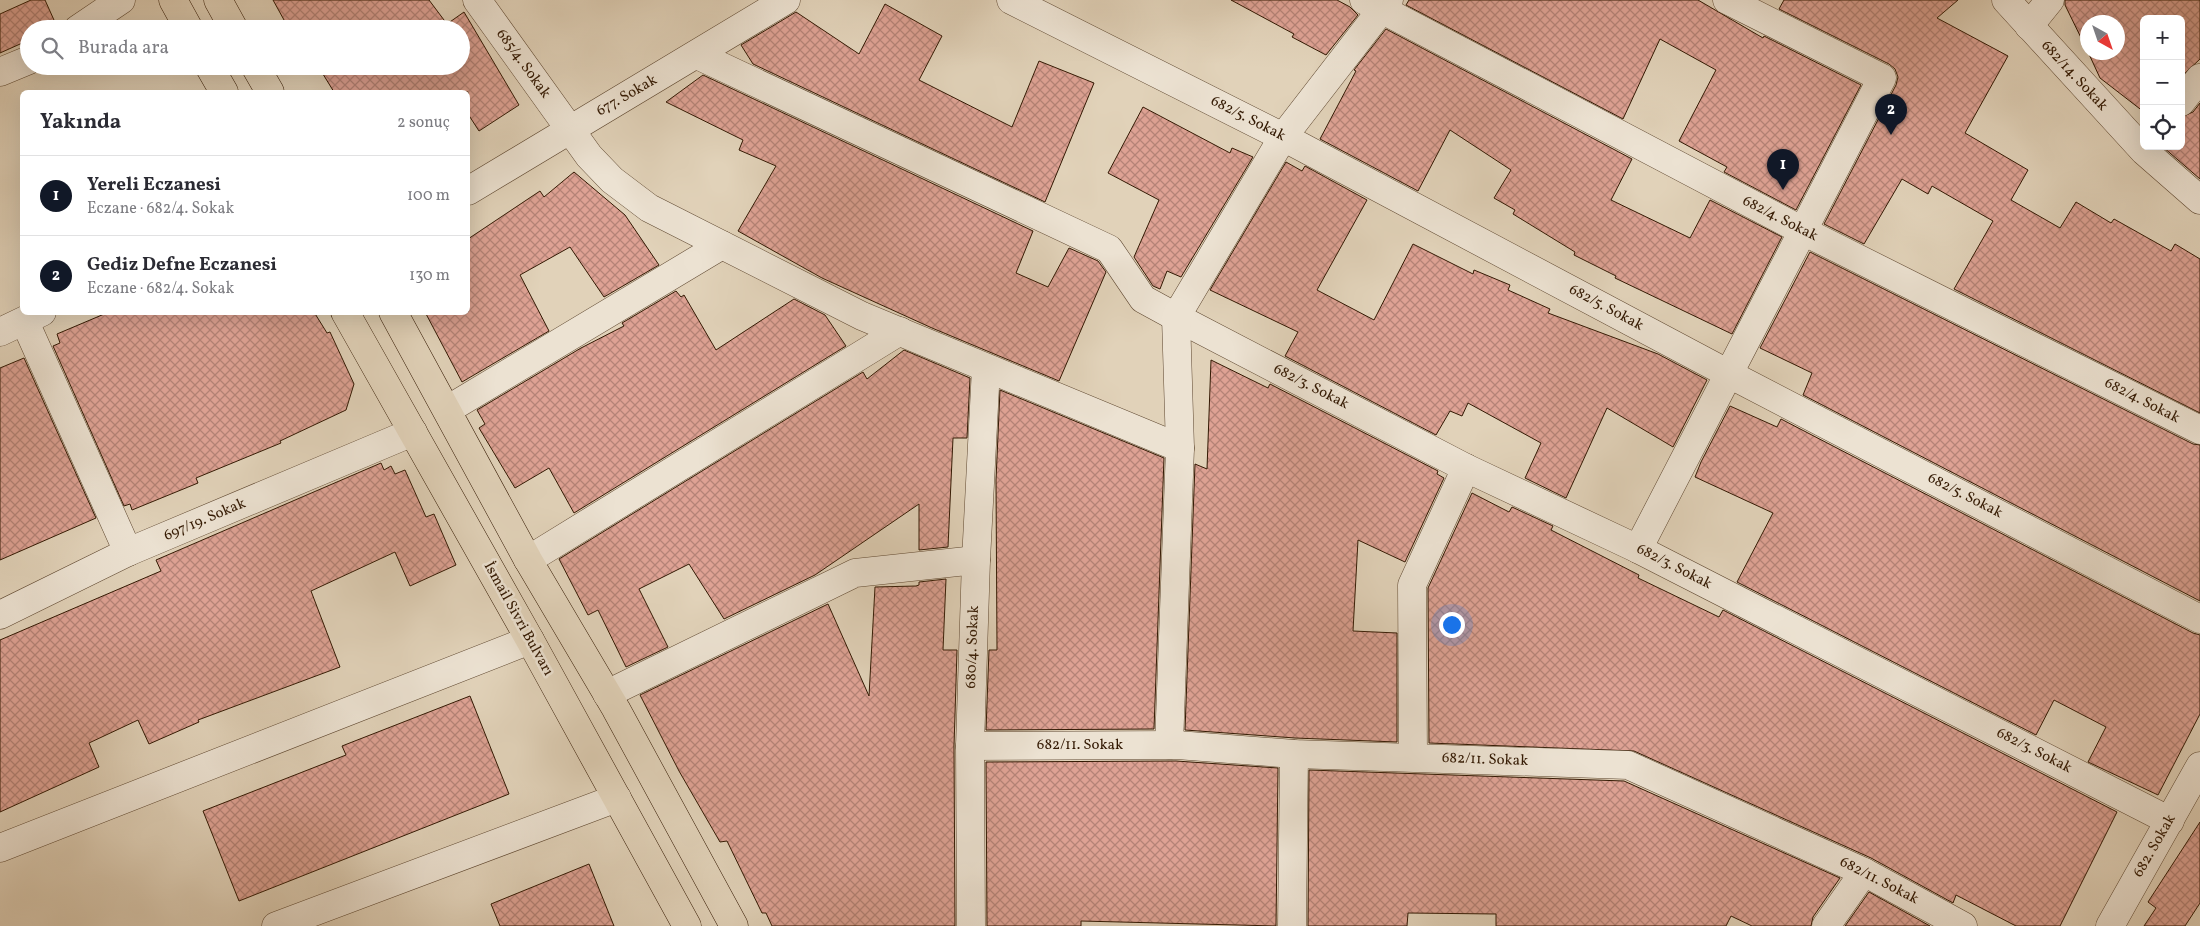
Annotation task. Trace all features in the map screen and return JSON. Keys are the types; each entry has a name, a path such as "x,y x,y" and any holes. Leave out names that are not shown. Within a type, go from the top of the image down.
{"main road":[{"path":"173,0 184,20"},
{"path":"218,0 229,20"},
{"path":"215,75 223,90"},
{"path":"260,75 269,90"},
{"name":"İsmail Sivri Bulvarı","path":"347,315 530,640 687,926"},
{"path":"395,315 528,560 607,694 734,926"}],"street":[{"path":"92,20 122,0"},
{"name":"685/4. Sokak","path":"477,0 589,156 630,195 650,208 862,316 1180,448"},
{"name":"682/5. Sokak","path":"1011,0 1283,137 1729,374 2200,618"},
{"path":"1638,549 1882,78 1727,0"},
{"name":"682/14. Sokak","path":"2006,0 2028,26 2140,144"},
{"path":"2028,26 2050,0"},
{"name":"677. Sokak","path":"470,190 697,55 772,4"},
{"path":"1169,745 1180,448 1176,317 1283,137 1378,4"},
{"name":"682/4. Sokak","path":"1378,4 1803,231 2200,430"},
{"name":"682/3. Sokak","path":"697,55 1109,249 1143,299 1176,317 1466,468 1638,549 2170,820"},
{"path":"0,72 20,64"},
{"path":"2185,97 2200,78"},
{"name":"682/14. Sokak","path":"2146,150 2200,200"},
{"path":"447,410 722,245"},
{"path":"0,332 34,317 128,552"},
{"path":"528,560 900,331"},
{"name":"680/4. Sokak","path":"971,926 970,746 976,560 986,368"},
{"name":"697/19. Sokak","path":"0,615 128,552 413,432"},
{"path":"1413,757 1412,585 1466,468"},
{"path":"607,694 855,573 976,560"},
{"path":"0,848 530,640"},
{"name":"682/11. Sokak","path":"970,746 1169,745 1294,754 1628,765 1864,872 1963,926"},
{"path":"1292,926 1294,754"},
{"name":"682. Sokak","path":"2110,926 2200,766"},
{"path":"276,926 617,798"},
{"path":"1826,926 1864,872"}],"building":[{"path":"31,0 45,0 54,20 20,20 20,44 0,53 0,14"},
{"path":"273,0 429,0 444,20 284,20"},
{"path":"1231,0 1337,0 1350,7 1358,15 1326,55 1292,37 1294,34"},
{"path":"1409,0 1698,0 1763,38 1764,36 1861,85 1796,210 1724,172 1727,167 1679,141 1716,70 1660,39 1623,119 1406,5"},
{"path":"1784,0 1958,0 1937,18 2008,56 1965,133 2028,170 2011,200 2060,228 2076,202 2111,223 2114,219 2171,251 2175,244 2200,259 2200,413 1954,289 1993,221 1932,186 1928,194 1902,179 1864,244 1824,224 1896,85 1898,77 1895,69 1889,64 1779,9"},
{"path":"2065,0 2200,0 2200,59 2185,73 2185,15 2140,15 2140,109 2100,78 2092,60 2125,60 2125,15 2080,15 2080,36 2065,5"},
{"path":"885,4 942,36 919,80 1012,127 1039,61 1094,83 1045,202 753,64 741,45 796,12 859,54"},
{"path":"464,12 469,20 453,20"},
{"path":"470,22 519,105 479,131 470,117 470,90 333,90 324,75 470,75"},
{"path":"1386,29 1632,159 1611,200 1690,238 1710,200 1782,237 1732,334 1615,278 1616,276 1574,255 1575,252 1513,214 1515,210 1494,198 1511,170 1450,130 1418,191 1320,139 1356,71 1354,70"},
{"path":"703,75 1033,231 1016,273 1048,287 1069,248 1098,261 1106,272 1059,381 932,328 822,278 738,231 776,166 739,150 743,140 666,102"},
{"path":"2200,103 2200,179 2166,150 2185,150 2185,115 2193,112"},
{"path":"1143,107 1230,153 1232,148 1253,157 1181,277 1167,271 1160,289 1153,286 1134,257 1159,200 1108,173"},
{"path":"1286,162 1302,171 1305,166 1367,200 1317,290 1374,320 1413,244 1473,274 1474,270 1510,285 1508,290 1550,309 1548,313 1658,354 1707,380 1673,447 1607,408 1566,498 1525,478 1541,443 1468,403 1462,416 1450,411 1436,435 1285,356 1298,332 1210,290"},
{"path":"574,172 625,215 659,265 604,297 570,247 520,275 549,331 462,382 427,315 470,315 470,238 540,191 544,197"},
{"path":"1810,252 2193,444 2200,445 2200,601 1803,395 1812,373 1760,348"},
{"path":"676,291 681,297 684,295 716,350 794,299 825,315 846,346 574,513 549,468 515,488 479,428 485,424 477,410 581,348 624,326 622,323"},
{"path":"102,315 316,315 327,333 330,332 354,384 346,410 280,441 281,443 196,478 198,483 132,510 130,504 124,506 53,346 60,343 57,334"},
{"path":"904,350 970,378 967,438 953,438 948,547 919,550 919,504 815,575 724,619 689,564 639,589 668,647 626,667 598,610 588,615 559,559 863,372 867,379"},
{"path":"24,358 96,518 0,560 0,368"},
{"path":"1211,360 1268,388 1270,384 1438,471 1437,474 1444,478 1405,562 1358,540 1353,631 1397,633 1397,742 1295,738 1185,730 1195,464 1207,469"},
{"path":"1000,390 1164,458 1154,729 986,730 989,650 997,650 996,480"},
{"path":"1730,406 1777,427 1781,419 2200,635 2200,714 2158,795 2088,762 2106,727 2054,700 2036,735 1737,582 1773,513 1695,477"},
{"path":"381,463 384,470 391,466 395,474 405,470 426,517 434,514 456,565 410,586 395,552 311,591 340,667 198,720 199,722 149,744 138,720 89,743 99,767 0,812 0,640 161,571 156,560"},
{"path":"1472,493 1509,512 1512,507 1553,526 1551,530 1639,575 1638,578 1719,617 1723,610 2117,812 2060,926 2016,926 1956,895 1953,903 1871,858 1634,751 1429,743 1428,588"},
{"path":"946,579 943,650 957,650 954,746 955,926 772,926 766,913 762,913 727,841 720,842 679,771 640,695 828,604 869,696 875,587 916,586 919,585 919,582"},
{"path":"470,696 509,794 239,901 203,811 346,755 342,746"},
{"path":"1176,761 1278,768 1276,926 1081,921 1081,926 987,926 986,762"},
{"path":"1309,770 1624,781 1840,878 1813,917 1811,926 1752,926 1731,916 1726,926 1496,926 1496,914 1408,913 1407,926 1308,926"},
{"path":"2200,822 2200,903 2185,926 2144,926 2156,908 2148,902"},
{"path":"589,864 614,926 500,926 491,904"},
{"path":"1869,892 1930,926 1845,926"}],"place":[{"name":"Gediz Defne Eczanesi","path":"1891,135"},
{"name":"Yereli Eczanesi","path":"1783,190"}]}
